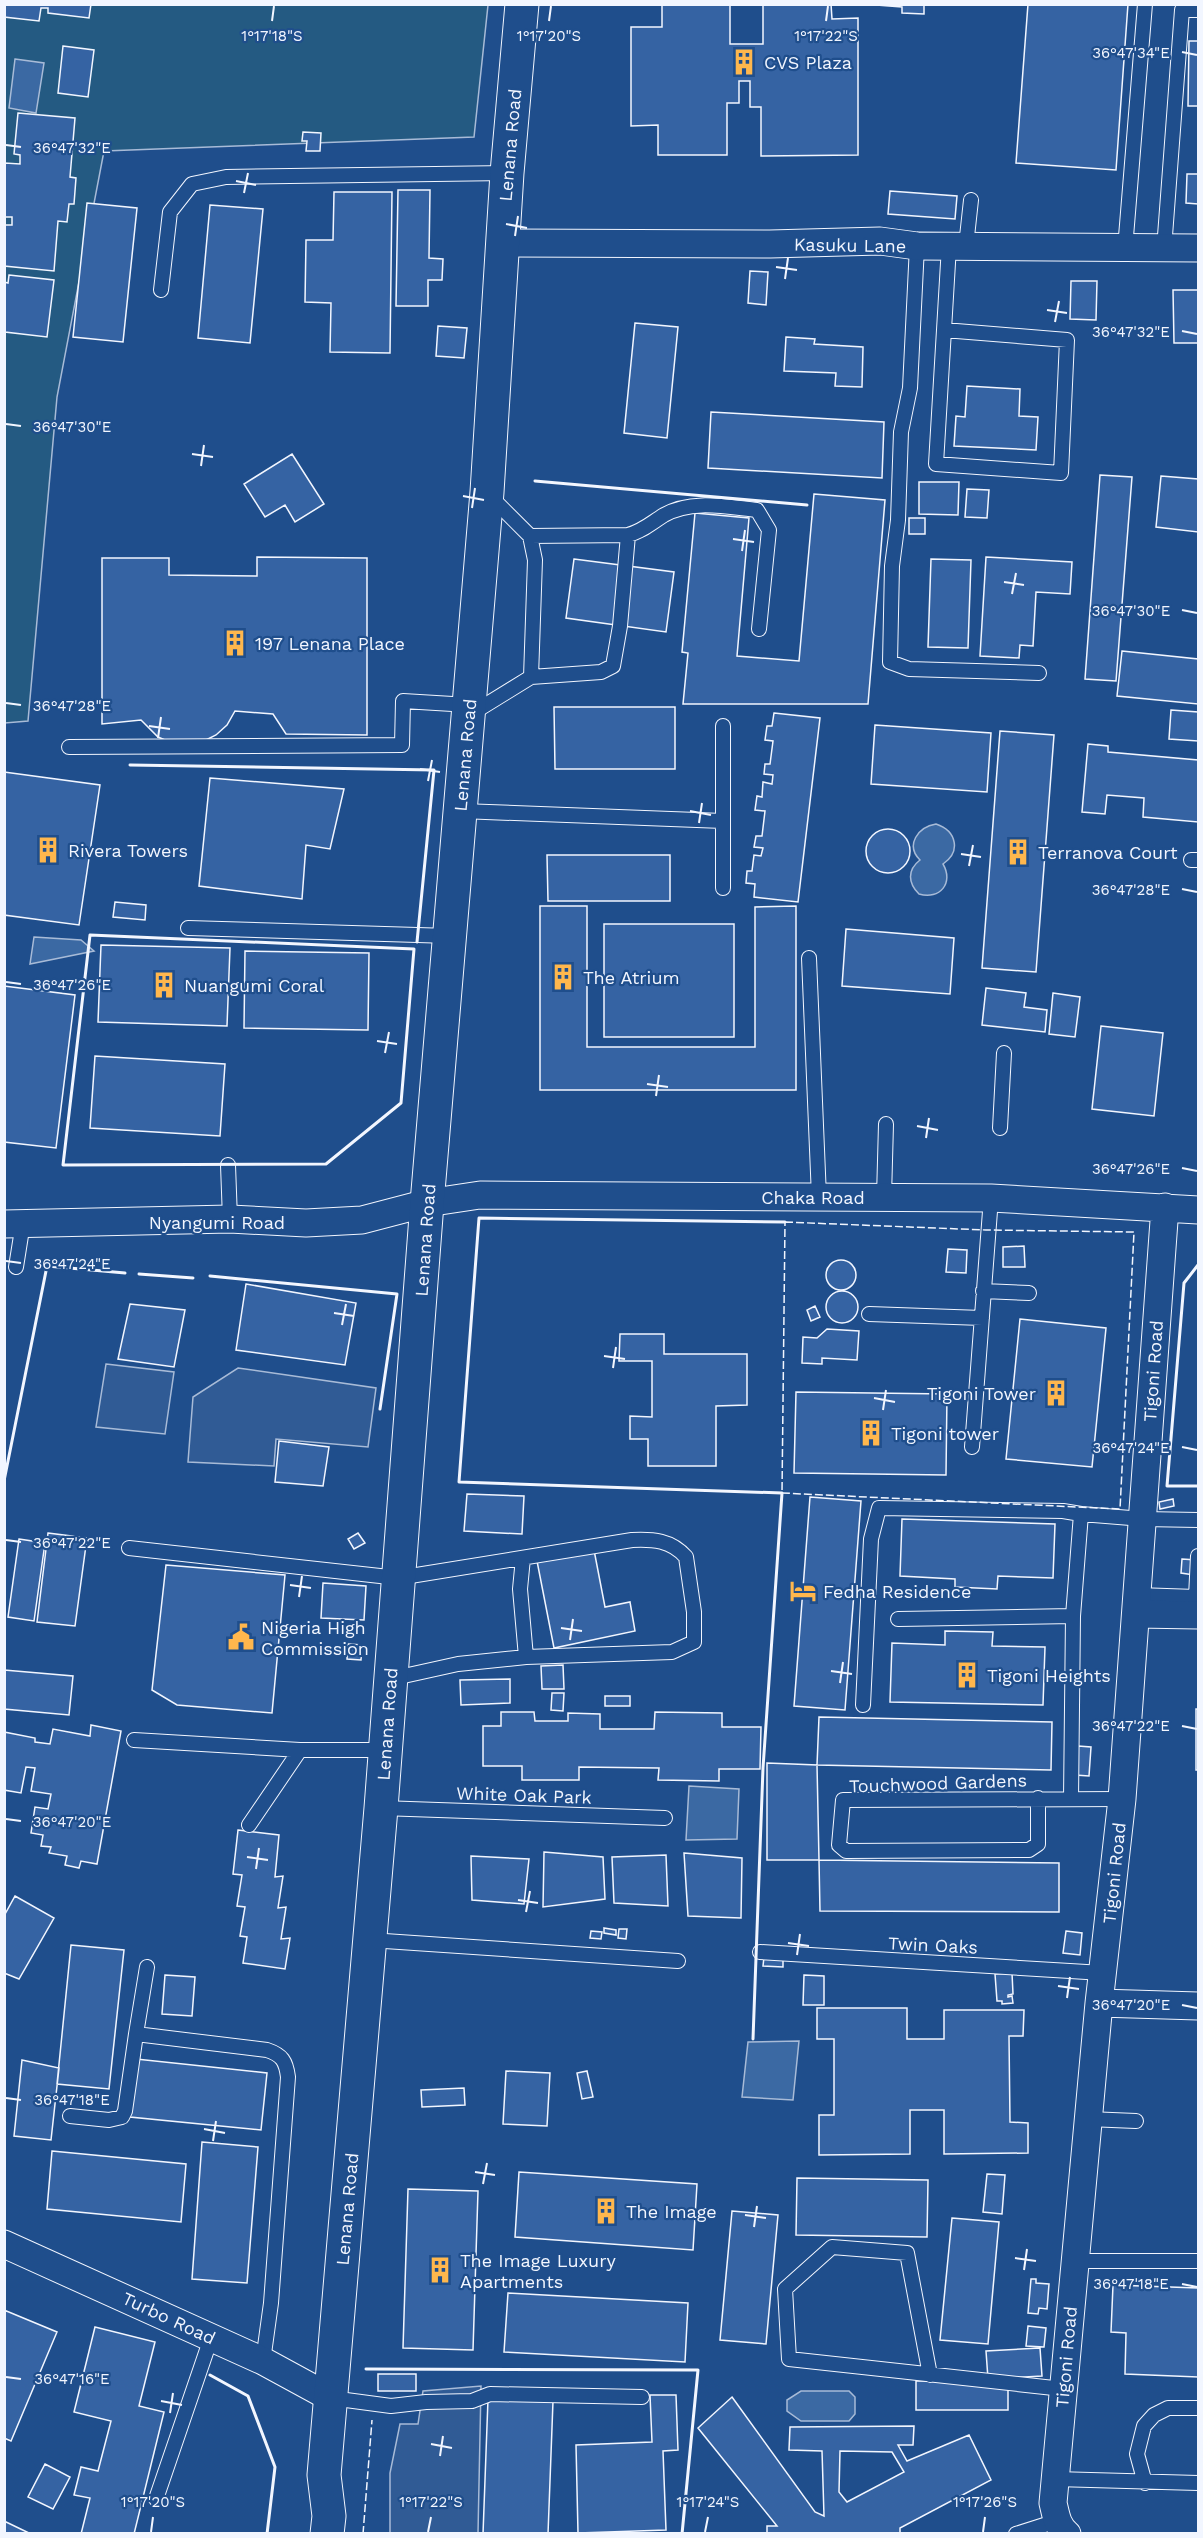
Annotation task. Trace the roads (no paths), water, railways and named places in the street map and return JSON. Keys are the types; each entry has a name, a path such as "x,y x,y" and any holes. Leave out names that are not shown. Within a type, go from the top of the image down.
{"street":[{"name":"Lenana Road","path":"327,2534 329,2516 324,2475 381,1808 427,1203 487,492 507,173 522,4"},
{"name":"Kasuku Lane","path":"502,243 770,244 880,241 917,246 1198,248"},
{"name":"Chaka Road","path":"427,1203 480,1195 641,1198 884,1197 990,1198 1198,1210"},
{"name":"Nyangumi Road","path":"14,1224 230,1219 306,1223 362,1220 427,1203"},
{"name":"Tigoni Road","path":"1062,2527 1053,2504 1099,2002 1122,1799 1165,1208"},
{"path":"1137,1604 1198,1615"},
{"path":"1099,2002 1198,2006"},
{"name":"Turbo Road","path":"4,2244 263,2361 331,2398"},
{"name":"Lenana Road","path":"304,2534 307,2514 324,2475"}],"lane":[{"path":"1125,249 1145,4"},
{"path":"1164,249 1182,10 1198,10"},
{"path":"161,290 170,212 192,184 226,177 507,173"},
{"path":"944,330 1066,340 1061,473 936,464 944,330 958,246 971,200"},
{"path":"917,246 910,388 901,432 898,520 892,566 890,662 909,669 1039,673"},
{"path":"487,492 530,536 535,560 531,677"},
{"path":"530,536 628,535 643,531 666,514 703,504 757,510 770,530 759,629"},
{"path":"69,747 402,745 403,701 469,710 531,677 601,672 613,666 620,627 628,535"},
{"path":"723,726 723,888"},
{"path":"460,811 723,821"},
{"path":"188,928 450,936"},
{"path":"809,958 819,1197"},
{"path":"1000,1128 1004,1053"},
{"path":"884,1197 886,1124"},
{"path":"228,1165 230,1219"},
{"path":"972,1447 990,1198"},
{"path":"14,1224 16,1266"},
{"path":"983,1291 1029,1293"},
{"path":"869,1314 982,1318"},
{"path":"863,1705 871,1539 879,1508 1063,1511 1143,1519 1198,1520"},
{"path":"1071,1799 1073,1616 1081,1514"},
{"path":"129,1548 398,1578 632,1540 653,1539 666,1543 679,1549 686,1557 694,1620 694,1642 685,1648 672,1652 526,1657 458,1664 390,1679"},
{"path":"1137,1604 1196,1597 1198,1556"},
{"path":"523,1558 520,1590 526,1657"},
{"path":"898,1619 1073,1616"},
{"path":"134,1740 300,1749 385,1750"},
{"path":"249,1825 300,1749"},
{"name":"Touchwood Gardens","path":"1038,1798 1038,1844 1029,1850 846,1851 839,1845 843,1800 1038,1798 1122,1799"},
{"name":"White Oak Park","path":"381,1808 665,1818"},
{"path":"370,1940 678,1961"},
{"name":"Twin Oaks","path":"760,1952 1103,1973"},
{"path":"70,2116 109,2120 122,2117 125,2111 147,1967"},
{"path":"136,2034 267,2050 277,2054 287,2066 271,2303 263,2361"},
{"path":"1088,2119 1136,2121"},
{"path":"930,2374 907,2253 832,2247 785,2289 789,2359 1063,2389"},
{"path":"1075,2261 1198,2261"},
{"path":"156,2499 211,2338"},
{"path":"331,2398 391,2406 426,2402 472,2401 490,2394 642,2397"},
{"path":"1145,2483 1137,2454 1144,2426 1155,2415 1168,2408 1198,2408"},
{"path":"1055,2479 1198,2483"},
{"path":"1016,2534 1062,2527"}],"place":[{"name":"CVS Plaza","path":"744,62"},
{"name":"197 Lenana Place","path":"235,643"},
{"name":"Rivera Towers","path":"48,850"},
{"name":"Terranova Court","path":"1018,852"},
{"name":"The Atrium","path":"563,977"},
{"name":"Nuangumi Coral","path":"164,985"},
{"name":"Tigoni Tower","path":"1056,1393"},
{"name":"Tigoni tower","path":"871,1433"},
{"name":"Fedha Residence","path":"803,1591"},
{"name":"Nigeria High Commission","path":"241,1637"},
{"name":"Tigoni Heights","path":"967,1675"},
{"name":"The Image","path":"606,2211"},
{"name":"The Image Luxury Apartments","path":"440,2270"}]}
